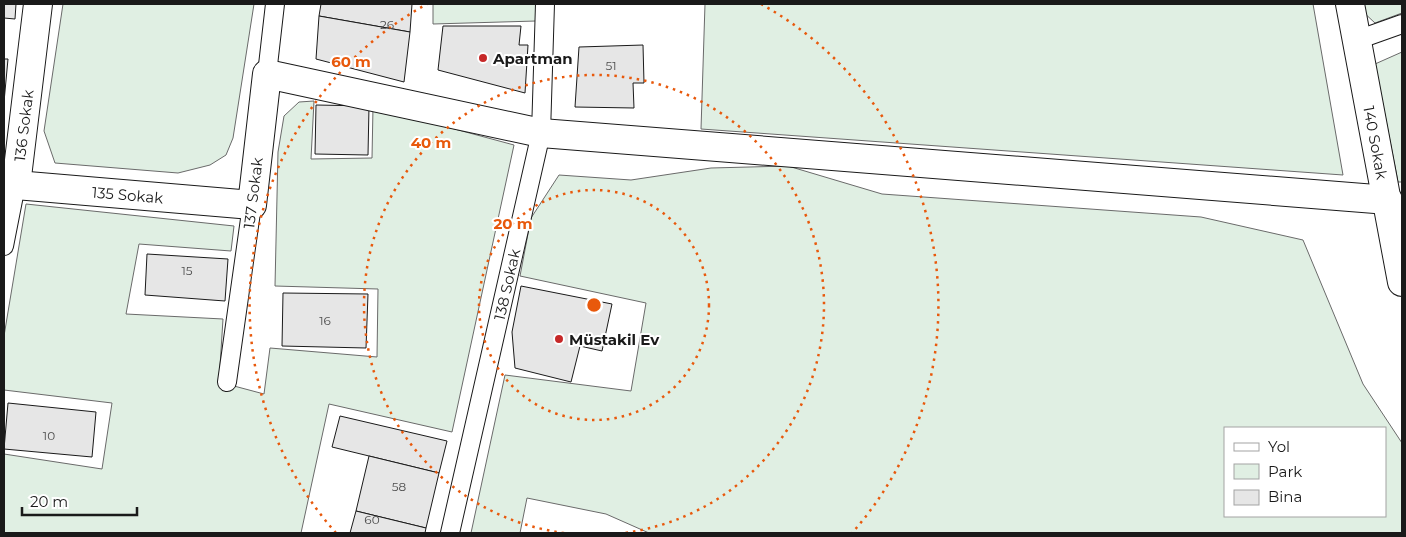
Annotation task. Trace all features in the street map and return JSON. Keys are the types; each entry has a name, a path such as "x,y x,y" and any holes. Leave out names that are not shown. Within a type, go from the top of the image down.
{"street":[{"name":"136 Sokak","path":"10,184 38,4"},
{"name":"140 Sokak","path":"1350,4 1395,200 1402,282"},
{"path":"267,74 541,133 1395,200"},
{"name":"137 Sokak","path":"252,205 267,74"},
{"name":"135 Sokak","path":"10,184 252,205"}],"lane":[{"name":"137 Sokak","path":"267,74 275,4"},
{"name":"138 Sokak","path":"450,533 541,133 545,4"},
{"path":"1357,40 1402,24"},
{"name":"136 Sokak","path":"4,246 10,184"},
{"name":"137 Sokak","path":"227,382 252,205"}],"green space":[{"path":"63,4 254,4 233,138 226,155 210,165 178,173 55,163 44,131"},
{"path":"433,4 536,4 536,21 433,24"},
{"path":"705,4 1313,4 1343,175 701,129"},
{"path":"1361,4 1402,4 1402,13 1375,23 1361,10"},
{"path":"1402,52 1402,182 1398,182 1375,64"},
{"path":"314,101 311,159 372,158 373,107 514,145 452,432 329,404 301,533 4,533 4,454 102,469 112,403 4,390 4,336 26,204 234,226 231,251 139,244 126,314 223,319 219,382 264,394 270,348 377,357 378,289 275,286 278,152 284,116 299,102"},
{"path":"788,166 882,194 1201,217 1303,240 1363,384 1402,443 1402,533 649,533 606,514 527,498 520,533 471,533 505,375 631,391 646,303 520,276 531,218 559,175 631,180 711,168"}],"building":[{"path":"4,4 16,4 15,19 4,18"},
{"path":"321,4 412,4 410,32 319,16"},
{"path":"319,16 410,32 404,82 316,59"},
{"name":"Apartman","path":"443,26 521,26 519,45 528,45 525,93 438,70"},
{"name":"Apartman","path":"643,45 644,83 633,83 634,108 575,107 579,47"},
{"path":"4,59 8,59 4,102"},
{"path":"316,105 369,106 368,155 315,154"},
{"path":"147,254 228,259 225,301 145,295"},
{"name":"Müstakil Ev","path":"521,286 612,304 602,351 580,346 571,382 515,368 512,332"},
{"path":"283,293 368,294 366,348 282,346"},
{"path":"8,403 96,412 92,457 4,449"},
{"path":"340,416 447,441 439,473 332,447"},
{"path":"369,456 439,473 426,528 356,511"},
{"path":"356,511 426,528 425,533 350,533"}],"place":[{"name":"Apartman","path":"483,58"},
{"name":"Müstakil Ev","path":"559,339"}]}
